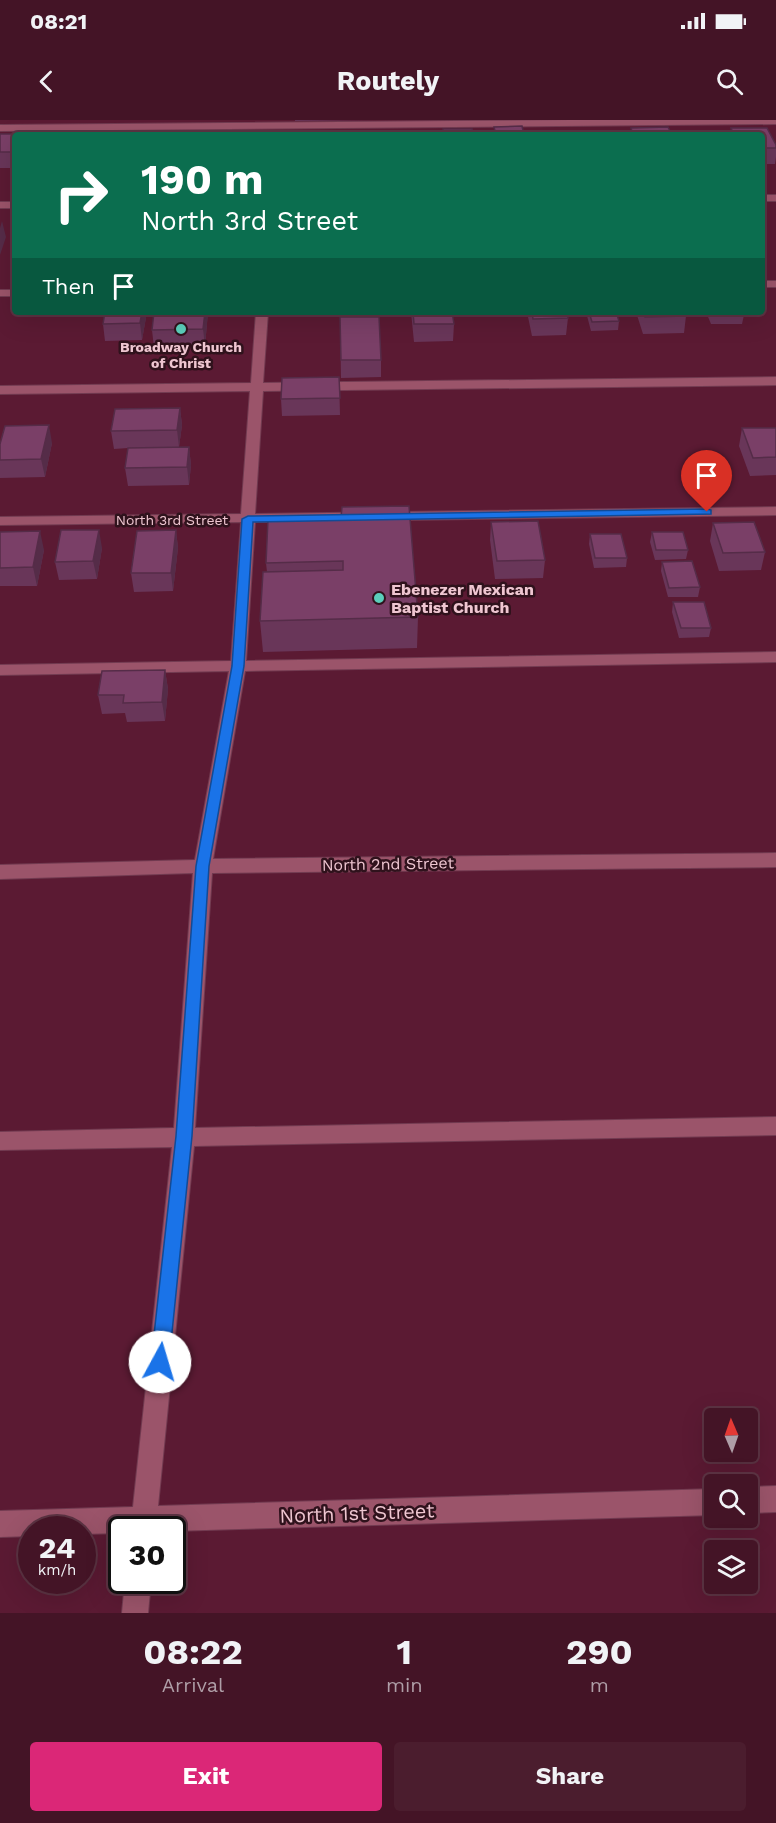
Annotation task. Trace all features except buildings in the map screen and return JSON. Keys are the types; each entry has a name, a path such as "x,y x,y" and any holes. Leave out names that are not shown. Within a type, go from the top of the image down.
{"street":[{"path":"0,129 776,121"},
{"path":"144,1516 184,1136 203,866 238,666 262,315"},
{"path":"0,390 776,381"},
{"name":"North 3rd Street","path":"0,521 776,511"},
{"path":"0,670 776,657"},
{"name":"North 2nd Street","path":"0,872 203,866 776,860"},
{"path":"0,1141 776,1126"},
{"path":"758,1500 776,1499"},
{"name":"North 1st Street","path":"186,1523 704,1502"},
{"name":"North 1st Street","path":"0,1524 108,1525"},
{"path":"135,1613 137,1594"}],"place":[{"name":"Broadway Church of Christ","path":"181,329"},
{"name":"Ebenezer Mexican Baptist Church","path":"379,598"}],"route":[{"path":"160,1362 184,1136 203,866 238,666 248,519 707,512"}]}
